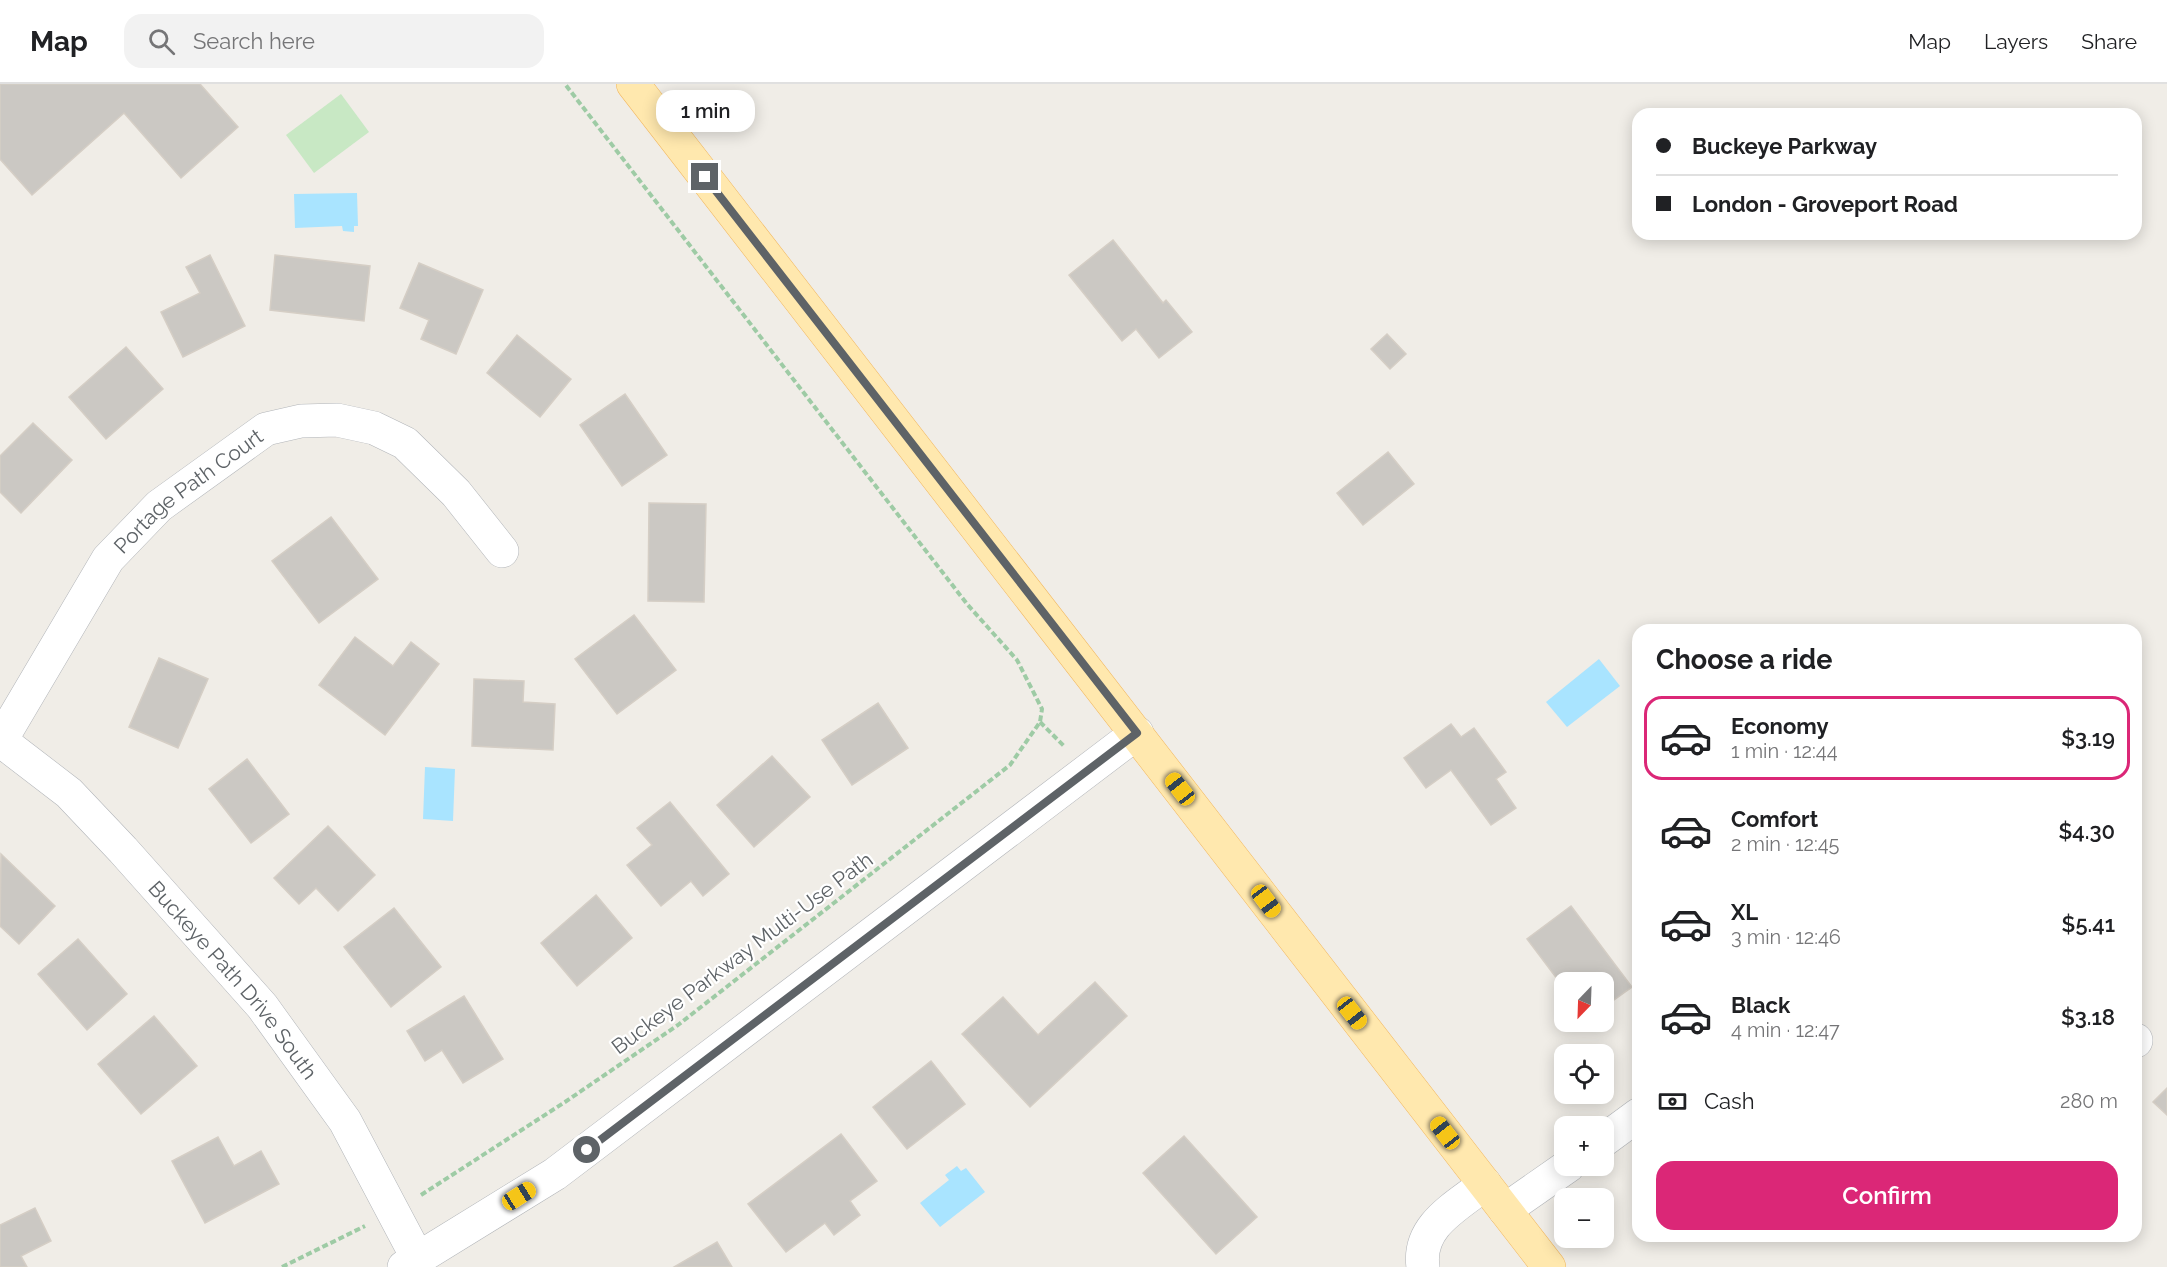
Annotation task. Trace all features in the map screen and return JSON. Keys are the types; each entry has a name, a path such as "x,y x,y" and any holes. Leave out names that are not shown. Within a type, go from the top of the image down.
{"main road":[{"path":"633,84 1505,1210 1539,1264"}],"street":[{"name":"Portage Path Court","path":"1,740 108,559 159,506 266,429 301,421 337,420 374,428 405,443 456,493 502,551"},
{"path":"411,1263 555,1174 1137,733"},
{"name":"Buckeye Path Drive South","path":"1,740 69,793 123,849 262,1006 345,1121 393,1213 411,1263"},
{"path":"1614,1133 1632,1119"},
{"path":"1505,1210 1554,1176"},
{"path":"1423,1267 1422,1246 1433,1226 1485,1184"}],"path":[{"name":"Buckeye Parkway Multi-Use Path","path":"282,1267 393,1213 565,1102 678,1025 1010,765 1040,722 1042,709 1017,660 967,604 565,84"}],"green space":[{"path":"341,94 369,132 314,173 286,135"}],"water":[{"path":"357,193 358,226 354,226 354,232 343,231 342,226 295,228 294,194"},
{"path":"1599,659 1620,686 1567,727 1546,702"},
{"path":"425,767 455,769 453,821 423,819"},
{"path":"957,1166 961,1171 966,1168 985,1192 940,1227 920,1203 949,1180 945,1175"}],"building":[{"path":"0,84 200,84 238,127 181,178 124,113 32,195 0,159"},
{"path":"1113,240 1163,303 1166,300 1192,332 1159,358 1136,329 1122,341 1069,275"},
{"path":"210,255 245,326 183,357 161,312 200,293 186,267"},
{"path":"275,255 370,266 364,321 270,310"},
{"path":"419,263 483,290 456,354 421,339 429,320 400,308"},
{"path":"1387,334 1406,354 1390,369 1371,349"},
{"path":"517,335 571,379 540,417 487,373"},
{"path":"126,347 163,389 106,439 69,397"},
{"path":"625,394 667,455 622,486 580,425"},
{"path":"33,423 72,460 21,513 0,492 0,456"},
{"path":"1388,452 1414,484 1363,525 1337,493"},
{"path":"649,503 706,504 704,602 648,601"},
{"path":"331,517 378,579 319,623 272,561"},
{"path":"634,615 676,670 617,714 575,659"},
{"path":"355,637 393,666 411,642 439,664 385,735 319,685"},
{"path":"159,658 208,679 178,748 129,727"},
{"path":"474,679 524,681 523,702 555,704 553,750 472,746"},
{"path":"878,703 908,748 852,785 822,740"},
{"path":"1451,724 1461,737 1474,728 1506,772 1496,779 1516,808 1491,825 1451,770 1426,788 1404,758"},
{"path":"772,756 810,797 754,847 717,805"},
{"path":"247,759 289,814 251,843 209,789"},
{"path":"670,802 729,874 703,896 691,881 661,906 627,865 652,845 637,828"},
{"path":"328,826 375,875 338,911 316,888 299,904 274,878"},
{"path":"1,854 55,906 19,944 0,926"},
{"path":"596,895 632,938 577,986 541,943"},
{"path":"1571,906 1632,987 1614,1000 1614,972 1554,972 1554,975 1527,939"},
{"path":"394,908 441,967 391,1007 344,947"},
{"path":"78,939 127,994 87,1030 38,974"},
{"path":"1095,982 1127,1016 1030,1107 962,1034 1003,997 1038,1035"},
{"path":"464,996 503,1059 463,1083 442,1050 425,1061 407,1031"},
{"path":"154,1016 197,1066 141,1114 98,1064"},
{"path":"931,1061 965,1104 907,1149 873,1107"},
{"path":"2167,1088 2167,1115 2153,1102"},
{"path":"841,1134 877,1181 850,1201 860,1215 834,1235 825,1223 786,1252 748,1204"},
{"path":"1184,1136 1257,1217 1216,1254 1143,1173"},
{"path":"218,1137 234,1166 261,1151 279,1184 205,1223 172,1161"},
{"path":"35,1208 51,1241 21,1256 27,1267 0,1267 0,1225"},
{"path":"717,1242 732,1267 674,1267"}],"route":[{"path":"587,1150 1137,733 705,177"}]}
